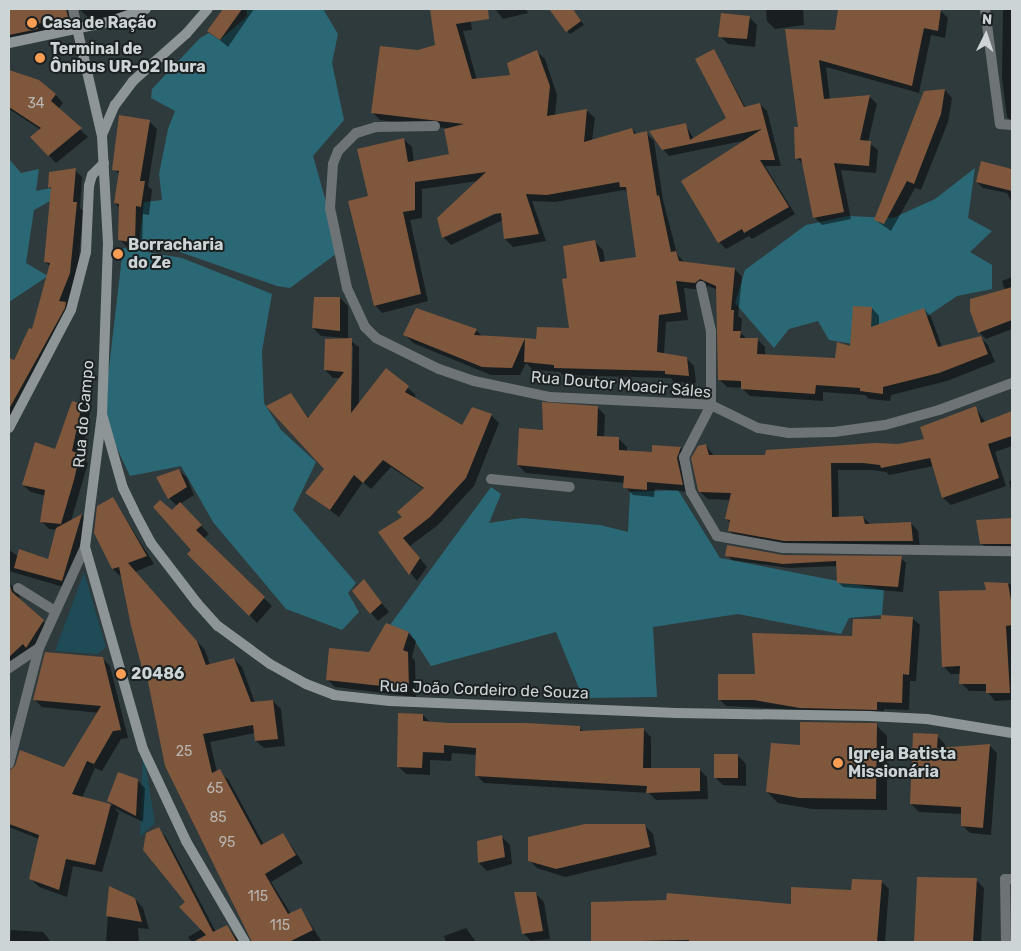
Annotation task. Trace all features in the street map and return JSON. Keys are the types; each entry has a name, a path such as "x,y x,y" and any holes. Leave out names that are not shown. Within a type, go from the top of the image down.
{"main road":[{"path":"9,43 77,28 146,9"},
{"path":"102,136 112,111 128,86 186,34 208,9"},
{"name":"Rua do Campo","path":"77,28 102,136 108,288 102,414 85,547"},
{"path":"9,428 71,310 86,252 89,186 92,175 104,162"},
{"name":"Rua João Cordeiro de Souza","path":"102,414 123,488 134,511 151,543 196,603 218,626 270,664 306,684 334,695 369,700 469,705 935,720 1012,733"},
{"path":"85,547 147,757 186,841 245,942"}],"street":[{"path":"73,9 77,28"},
{"path":"985,9 1000,124 1012,125"},
{"name":"Rua Doutor Moacir Sáles","path":"435,126 367,129 342,145 333,164 330,208 339,258 354,306 376,338 439,369 530,394 711,405 758,428 788,433 834,432 885,425 930,413 1012,383"},
{"path":"701,286 711,331 711,405 684,457 691,492 717,536 783,548 1012,550"},
{"path":"491,479 570,488"},
{"name":"Rua do Campo","path":"9,764 39,648 85,547"},
{"path":"18,588 55,611"},
{"path":"9,668 39,648"},
{"path":"1006,942 1009,879"}],"shaded area":[{"path":"247,9 323,9 338,34 332,63 344,120 313,156 340,251 290,288 277,286 177,251 139,244 144,202 162,200 159,174 168,129 175,111 151,98 152,89 200,38 209,33 220,40 251,13 247,16"},
{"path":"9,159 21,173 39,169 36,191 56,187 52,200 34,210 26,263 48,276 9,302"},
{"path":"975,168 968,218 992,231 970,252 992,265 992,289 957,296 898,336 859,345 829,340 818,321 789,329 774,348 735,303 745,270 806,225 848,216 893,218 935,199"},
{"path":"123,248 182,258 272,294 262,351 264,403 281,430 316,462 293,510 356,583 348,593 359,612 342,630 286,609 213,522 181,466 130,476 103,419"},
{"path":"491,487 501,494 489,523 522,518 600,525 628,532 630,492 678,490 720,558 884,590 882,615 849,618 841,634 738,614 653,627 657,697 583,698 556,632 431,666 409,632 390,625"},
{"path":"84,572 106,647 98,654 55,651"},
{"path":"143,749 155,823 140,837"}],"building":[{"path":"9,9 66,9 68,17 37,24 38,29 9,35"},
{"path":"223,9 242,9 220,40 207,31"},
{"path":"430,9 488,9 489,19 456,24 472,79 510,75 507,63 537,50 550,86 547,116 587,109 584,142 632,128 634,134 647,131 657,196 659,195 671,252 676,251 679,261 735,268 731,310 734,310 733,331 741,331 740,338 758,338 757,354 835,358 837,342 850,346 853,306 872,307 871,327 924,308 938,347 981,336 988,354 939,373 883,387 883,394 860,391 860,388 816,385 815,394 741,389 741,381 718,380 716,286 700,279 695,283 676,281 681,312 659,315 657,352 687,357 689,376 665,374 665,371 554,368 554,365 524,362 525,338 536,339 537,327 569,328 562,279 567,278 563,246 595,240 600,262 636,257 626,187 620,187 619,182 547,195 526,194 539,234 504,239 501,213 494,214 442,238 437,218 486,172 415,182 415,210 403,212 421,294 374,306 348,201 368,196 357,149 404,138 408,162 449,154 444,129 464,124 371,113 380,46 418,50 435,45"},
{"path":"549,9 573,9 581,21 566,32"},
{"path":"838,9 941,9 938,31 924,28 912,86 819,60 824,99 870,95 860,140 871,141 869,166 834,163 844,212 813,218 801,158 795,159 794,127 798,127 785,29 835,30"},
{"path":"721,13 750,16 747,39 718,37"},
{"path":"714,49 744,107 760,103 775,160 760,160 789,207 744,233 742,229 718,243 681,181 762,129 662,150 649,131 686,123 690,140 726,118 695,59"},
{"path":"9,70 39,80 56,94 51,101 82,128 48,156 30,137 41,128 9,107"},
{"path":"945,89 941,114 914,184 907,181 884,224 874,220 924,91"},
{"path":"119,115 150,120 140,181 145,181 141,207 136,206 135,243 118,240 119,204 114,203 119,171 112,170"},
{"path":"981,161 1012,169 1012,191 976,182"},
{"path":"76,168 73,202 77,202 70,273 59,301 66,302 65,308 9,409 9,358 14,360 29,328 32,329 50,263 44,262 51,187 48,188 49,172"},
{"path":"1012,287 1012,320 978,333 970,311 970,299"},
{"path":"314,297 340,297 340,331 312,328"},
{"path":"416,308 477,329 474,335 525,338 512,368 482,367 403,335"},
{"path":"352,338 351,413 386,368 409,386 405,392 462,425 472,407 492,414 466,478 430,517 403,538 420,558 409,575 378,532 402,517 397,512 424,488 383,460 363,483 354,475 330,510 305,493 324,469 266,406 291,393 308,418 344,372 324,370 325,339"},
{"path":"72,401 82,404 72,451 80,454 74,480 61,524 40,522 45,490 22,485 35,442 55,449"},
{"path":"542,402 598,406 597,436 619,437 619,450 652,452 652,445 681,447 677,458 683,485 647,482 647,490 623,488 624,476 517,465 519,428 543,430"},
{"path":"976,406 981,423 1012,411 1012,436 988,444 999,478 942,498 930,458 881,468 880,465 863,463 831,463 832,517 863,516 865,524 911,522 913,541 784,541 728,531 730,520 725,519 731,493 699,492 698,490 691,458 698,446 706,444 709,455 765,455 766,450 876,443 898,444 924,439 920,427"},
{"path":"179,469 187,487 168,499 156,477"},
{"path":"113,497 147,556 128,563 197,641 206,665 234,658 251,702 273,700 278,739 255,741 253,725 203,734 212,773 220,769 261,845 283,833 296,855 265,874 288,914 301,908 313,930 289,942 252,942 165,766 145,667 142,668 131,626 119,567 112,569 94,533 97,506"},
{"path":"160,500 172,510 180,502 202,525 196,530 265,597 249,616 187,554 191,550 153,507"},
{"path":"82,514 62,581 14,568 19,549 48,559 56,528"},
{"path":"1012,518 1012,544 980,544 976,520"},
{"path":"727,545 783,555 902,556 898,587 837,583 836,561 783,564 725,556"},
{"path":"364,579 382,603 370,614 352,591"},
{"path":"9,582 12,592 44,620 26,648 23,644 9,657"},
{"path":"984,582 1008,583 1012,606 1012,625 1006,626 1010,693 986,693 986,684 959,684 960,666 942,667 939,591 986,590"},
{"path":"881,615 913,617 909,675 903,674 902,703 877,702 877,710 800,708 754,700 718,700 718,674 755,674 752,633 852,636 853,619 881,619"},
{"path":"386,623 409,632 403,650 408,652 409,689 326,680 329,648 369,652"},
{"path":"45,652 103,657 121,730 113,731 94,764 87,761 72,794 111,804 95,865 66,859 59,890 29,879 39,835 9,824 9,771 15,766 20,750 64,767 101,706 33,700"},
{"path":"398,713 423,714 423,721 448,723 526,723 580,726 580,731 644,728 643,768 700,768 700,791 646,793 647,786 475,776 476,748 444,745 444,753 423,752 422,768 397,767"},
{"name":"Igreja Batista Missionária","path":"800,722 877,723 876,799 799,798 766,792 771,743 800,745"},
{"path":"913,733 938,734 937,748 990,744 983,828 961,826 961,807 910,804"},
{"path":"714,754 738,754 738,778 714,778"},
{"path":"118,772 138,779 136,816 107,801"},
{"path":"585,824 645,824 650,847 556,869 528,861 528,837"},
{"path":"159,827 213,932 227,925 237,942 193,942 206,935 179,907 185,902 143,850 146,833"},
{"path":"502,835 505,857 478,863 477,841"},
{"path":"917,877 977,878 973,942 914,942"},
{"path":"852,879 882,880 877,942 689,942 689,940 591,942 591,902 666,900 667,893 791,904 791,887 851,890"},
{"path":"109,886 135,898 142,922 106,916"},
{"path":"514,892 536,892 543,931 522,934"}],"place":[{"name":"Casa de Ração","path":"32,23"},
{"name":"Terminal de Ônibus UR-02 Ibura","path":"40,58"},
{"name":"Borracharia do Ze","path":"118,254"},
{"name":"20486","path":"121,674"},
{"name":"Igreja Batista Missionária","path":"838,763"}]}
